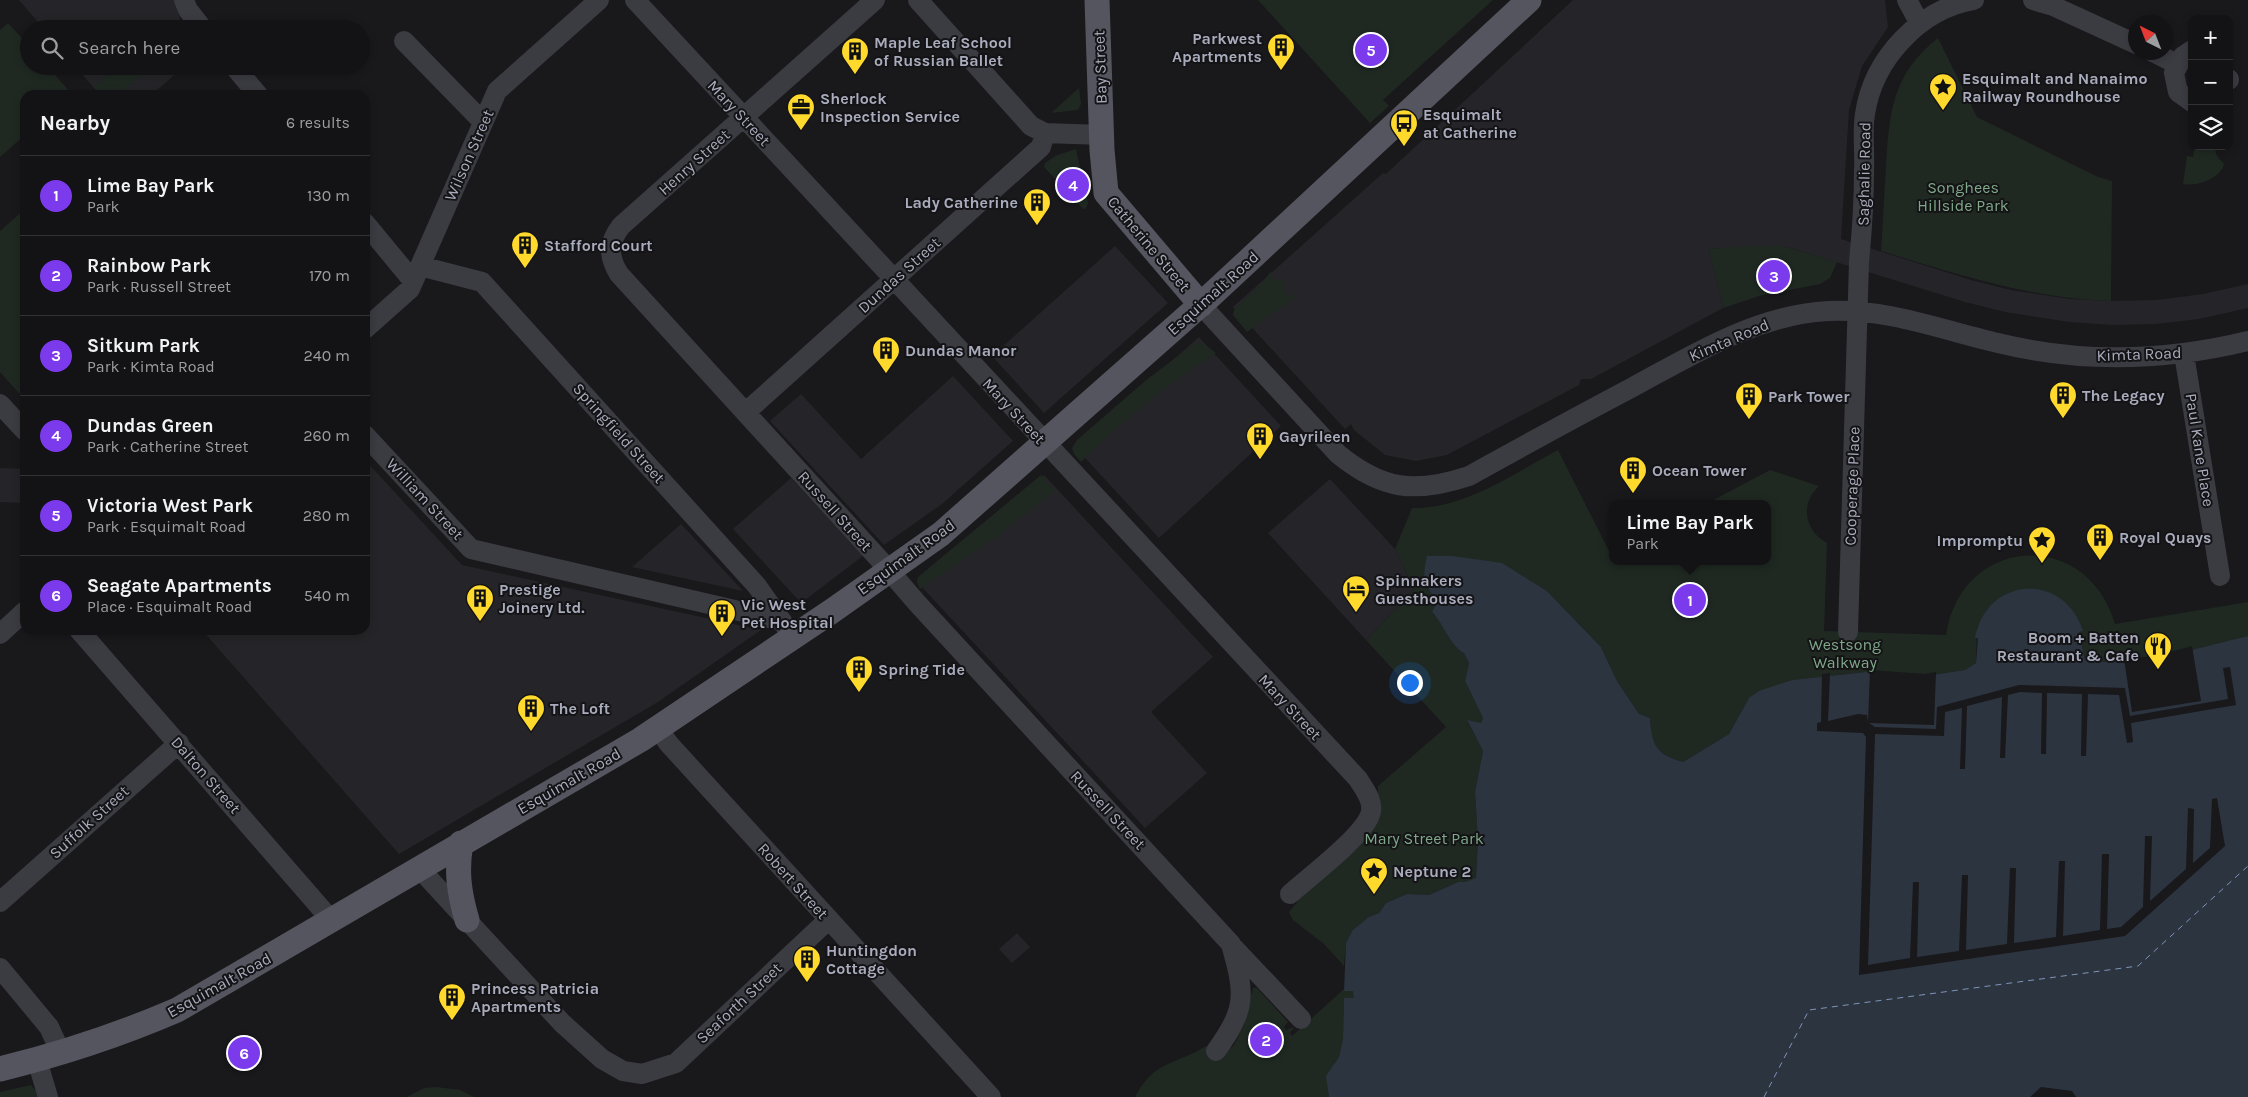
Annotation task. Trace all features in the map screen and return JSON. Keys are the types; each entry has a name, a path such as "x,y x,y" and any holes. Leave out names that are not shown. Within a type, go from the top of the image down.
{"main road":[{"name":"Bay Street","path":"1097,0 1102,134"},
{"name":"Esquimalt Road","path":"0,1069 61,1053 125,1032 177,1010 658,729 788,629 889,570 941,534 1200,305 1529,0"},
{"name":"Catherine Street","path":"1102,134 1106,193 1200,305"},
{"path":"461,843 457,868 460,898 467,920"}],"street":[{"path":"184,0 188,10 196,20"},
{"name":"Wilson Street","path":"370,325 410,290 497,91 599,0"},
{"name":"Mary Street","path":"635,0 1044,444 1358,779 1371,801 1371,814 1359,831 1290,894"},
{"name":"Henry Street","path":"610,250 613,237 621,226 875,0"},
{"path":"918,0 1031,126 1046,133 1102,134"},
{"path":"1907,0 1920,24"},
{"name":"Saghalie Road","path":"1858,311 1863,224 1865,113 1876,80 1890,54 1920,24 1941,11 1962,2 1974,0"},
{"path":"2033,0 2053,6 2128,40"},
{"path":"404,41 483,122"},
{"path":"2188,52 2182,56 2174,73 2174,83 2178,92 2188,99"},
{"path":"2169,60 2177,64"},
{"path":"241,75 254,90"},
{"name":"Dundas Street","path":"746,412 1041,147 1046,133"},
{"path":"370,228 417,274"},
{"name":"Russell Street","path":"610,250 612,263 619,274 889,570 923,611 1301,1020"},
{"name":"Springfield Street","path":"417,274 482,282 757,586 788,629"},
{"name":"Catherine Street","path":"1200,305 1338,454 1360,472 1384,482"},
{"name":"Kimta Road","path":"1384,482 1410,487 1436,485 1469,476 1735,334 1764,323 1797,315 1858,311 1889,315 1960,334 2035,350 2109,357 2184,354 2248,341"},
{"name":"Cooperage Place","path":"1848,632 1858,311"},
{"name":"Paul Kane Place","path":"2184,354 2220,576"},
{"path":"0,404 20,426"},
{"name":"William Street","path":"370,440 471,549 788,629"},
{"path":"0,634 20,616"},
{"name":"Dalton Street","path":"83,635 332,921"},
{"name":"Robert Street","path":"658,729 669,744 828,920 991,1097"},
{"name":"Suffolk Street","path":"0,902 179,743"},
{"path":"418,868 467,920"},
{"name":"Seaforth Street","path":"467,920 562,1023 602,1059 624,1071 642,1074 676,1063 828,920"},
{"name":"Russell Street","path":"1216,1051 1232,1028 1241,1003 1242,982 1231,944"},
{"path":"0,968 49,1027 61,1053"},
{"path":"37,1060 48,1097"}],"shaded area":[{"path":"19,0 174,0 180,20 36,20"},
{"path":"1573,0 1885,0 1888,27 1862,66 1849,110 1841,239 1971,280 2011,290 2070,299 2111,301 2157,300 2203,294 2248,284 2248,308 2199,319 2156,324 2113,325 2069,322 2005,312 1965,302 1784,246 1709,249 1723,308 1591,379 1581,379 1579,385 1447,455 1416,461 1385,455 1354,430 1351,424 1345,429 1233,307 1383,173 1386,174"},
{"path":"83,75 174,75 157,90 96,90"},
{"path":"1115,246 1168,303 1044,413 992,356"},
{"path":"1199,337 1281,426 1159,538 1075,447"},
{"path":"953,376 1013,441 942,504 884,545 770,421 801,394 861,459"},
{"path":"370,465 462,565 761,630 658,702 399,854 206,635 370,635"},
{"path":"0,468 20,469 20,503 0,502"},
{"path":"1044,475 1213,657 1151,712 1207,773 1145,828 920,585"},
{"path":"791,478 863,556 801,603 733,529"},
{"path":"1330,479 1395,549 1414,589 1366,640 1268,533"},
{"path":"681,524 743,591 632,567"},
{"path":"1017,933 1030,947 1012,963 999,949"}],"green space":[{"path":"1258,0 1493,0 1383,100 1389,106 1370,123"},
{"path":"8,23 20,36 20,75 55,75 68,90 20,90 20,139 0,157 0,30"},
{"name":"Songhees Hillside Park","path":"1938,38 1977,117 2098,177 2112,181 2111,301 2051,295 1994,284 1881,251 1887,147 1896,96 1902,80 1911,66"},
{"path":"107,75 142,75 124,90 98,90 94,86"},
{"path":"1079,88 1081,104 1078,110 1051,113"},
{"path":"1076,149 1088,203 1086,208 1083,209 1044,167 1045,163 1057,155"},
{"path":"2194,150 2215,150 2217,156 2224,164 2218,173 2208,180 2189,185 2183,184 2187,156 2193,157"},
{"path":"20,213 20,394 0,372 0,231"},
{"path":"1783,246 1837,262 1830,278 1820,284 1759,296 1723,308 1709,249"},
{"path":"1271,271 1272,280 1283,279 1287,296 1300,294 1247,332 1233,315 1234,310 1261,284"},
{"path":"1202,342 1216,353 1180,377 1146,404 1081,462 1074,454 1072,448 1077,440 1145,381 1195,343"},
{"path":"1558,450 1609,551 1609,565 1771,565 1771,500 1714,500 1770,470 1819,486 1809,501 1807,516 1813,531 1827,543 1824,631 1946,635 1956,602 1975,577 1999,562 2026,556 2053,558 2079,571 2100,593 2115,624 2248,602 2248,636 2167,656 2147,659 2106,662 2085,660 2079,632 2082,631 1987,609 1977,628 1976,663 1965,670 1925,676 1866,672 1792,680 1749,698 1729,734 1683,762 1667,756 1657,748 1652,736 1650,718 1639,714 1617,681 1601,647 1547,591 1501,563 1427,587 1437,602 1432,612 1451,641 1464,653 1469,663 1465,681 1483,718 1481,723 1467,721 1483,751 1475,792 1478,840 1476,879 1458,882 1429,895 1407,894 1386,903 1379,913 1369,917 1346,943 1344,966 1324,944 1293,920 1289,912 1298,901 1300,893 1378,801 1378,786 1446,727 1366,640 1414,589 1395,549 1412,508 1432,507 1451,502 1470,496"},
{"path":"1041,475 1055,491 998,536 920,589 917,582 918,577"},
{"path":"1253,988 1257,988 1288,1022 1284,1027 1286,1030 1294,1027 1290,1033 1292,1036 1344,989 1344,991 1354,991 1354,999 1344,999 1343,1039 1339,1057 1327,1076 1329,1097 1135,1097 1142,1085 1158,1070 1206,1046 1219,1060 1234,1045 1244,1025"},
{"path":"31,1085 41,1097 0,1097 0,1092"},
{"path":"437,1087 460,1090 474,1097 407,1097 424,1088"}],"water":[{"path":"1427,556 1452,556 1502,563 1547,591 1601,647 1617,681 1639,714 1650,718 1652,736 1657,748 1667,756 1683,762 1729,734 1749,698 1759,691 1792,680 1866,672 1925,676 1965,670 1976,663 1978,638 1975,638 1982,617 1994,602 2009,593 2026,589 2043,590 2060,598 2073,612 2083,631 2079,632 2085,660 2106,662 2147,659 2167,656 2248,636 2248,1097 2076,1097 2072,1091 2041,1087 2030,1097 1329,1097 1326,1076 1339,1057 1343,1039 1344,998 1354,998 1353,991 1344,991 1346,943 1353,930 1369,917 1379,913 1386,903 1407,894 1429,895 1458,882 1465,882 1476,878 1478,840 1475,792 1483,751 1467,720 1481,723 1483,718 1465,681 1469,663 1464,653 1451,641 1432,612 1437,602 1425,580"}],"pier":[{"path":"2192,646 2201,701 2132,712 2124,659 2155,656"},
{"path":"2230,667 2236,705 2131,723 2133,742 2127,743 2119,695 2088,694 2086,756 2081,756 2082,694 2047,693 2046,754 2041,754 2042,693 2020,692 2008,695 2005,758 2000,758 2002,697 1967,706 1965,769 1960,769 1962,708 1945,712 1944,736 1875,734 1868,965 1910,958 1913,882 1919,882 1917,957 1959,951 1962,875 1968,875 1966,950 2007,944 2010,868 2016,868 2014,943 2056,937 2059,861 2065,861 2063,936 2100,930 2102,854 2109,854 2107,929 2121,927 2143,907 2145,836 2152,836 2150,901 2186,869 2188,808 2194,809 2193,863 2210,848 2212,799 2217,798 2225,846 2125,936 1859,975 1866,737 1863,733 1817,731 1817,723 1821,722 1822,674 1830,673 1828,721 1858,714 1867,715 1868,723 1870,670 1925,674 1936,672 1934,725 1869,723 1875,727 1936,729 1937,707 2019,685 2125,688 2130,716 2228,699 2223,668"}],"ferry route":[{"path":"1764,1097 1809,1010 2138,966 2248,866"}],"place":[{"name":"Victoria West Park","path":"1371,50"},
{"name":"Parkwest Apartments","path":"1281,71"},
{"name":"Maple Leaf School of Russian Ballet","path":"855,75"},
{"name":"Esquimalt and Nanaimo Railway Roundhouse","path":"1943,111"},
{"name":"Sherlock Inspection Service","path":"801,131"},
{"name":"Esquimalt at Catherine","path":"1404,147"},
{"name":"Dundas Green","path":"1073,185"},
{"name":"Lady Catherine","path":"1037,226"},
{"name":"Stafford Court","path":"525,269"},
{"name":"Sitkum Park","path":"1774,276"},
{"name":"Dundas Manor","path":"886,374"},
{"name":"The Legacy","path":"2063,419"},
{"name":"Park Tower","path":"1749,420"},
{"name":"Gayrileen","path":"1260,460"},
{"name":"Ocean Tower","path":"1633,494"},
{"name":"Royal Quays","path":"2100,561"},
{"name":"Impromptu","path":"2042,564"},
{"name":"Lime Bay Park","path":"1690,600"},
{"name":"Spinnakers Guesthouses","path":"1356,613"},
{"name":"Prestige Joinery Ltd.","path":"480,622"},
{"name":"Vic West Pet Hospital","path":"722,637"},
{"name":"Boom + Batten Restaurant & Cafe","path":"2158,670"},
{"name":"Spring Tide","path":"859,693"},
{"name":"The Loft","path":"531,732"},
{"name":"Neptune 2","path":"1374,895"},
{"name":"Huntingdon Cottage","path":"807,983"},
{"name":"Princess Patricia Apartments","path":"452,1021"},
{"name":"Rainbow Park","path":"1266,1040"},
{"name":"Seagate Apartments","path":"244,1053"}],"park label":[{"name":"Westsong Walkway","path":"1845,653"},
{"name":"Mary Street Park","path":"1424,838"}]}
